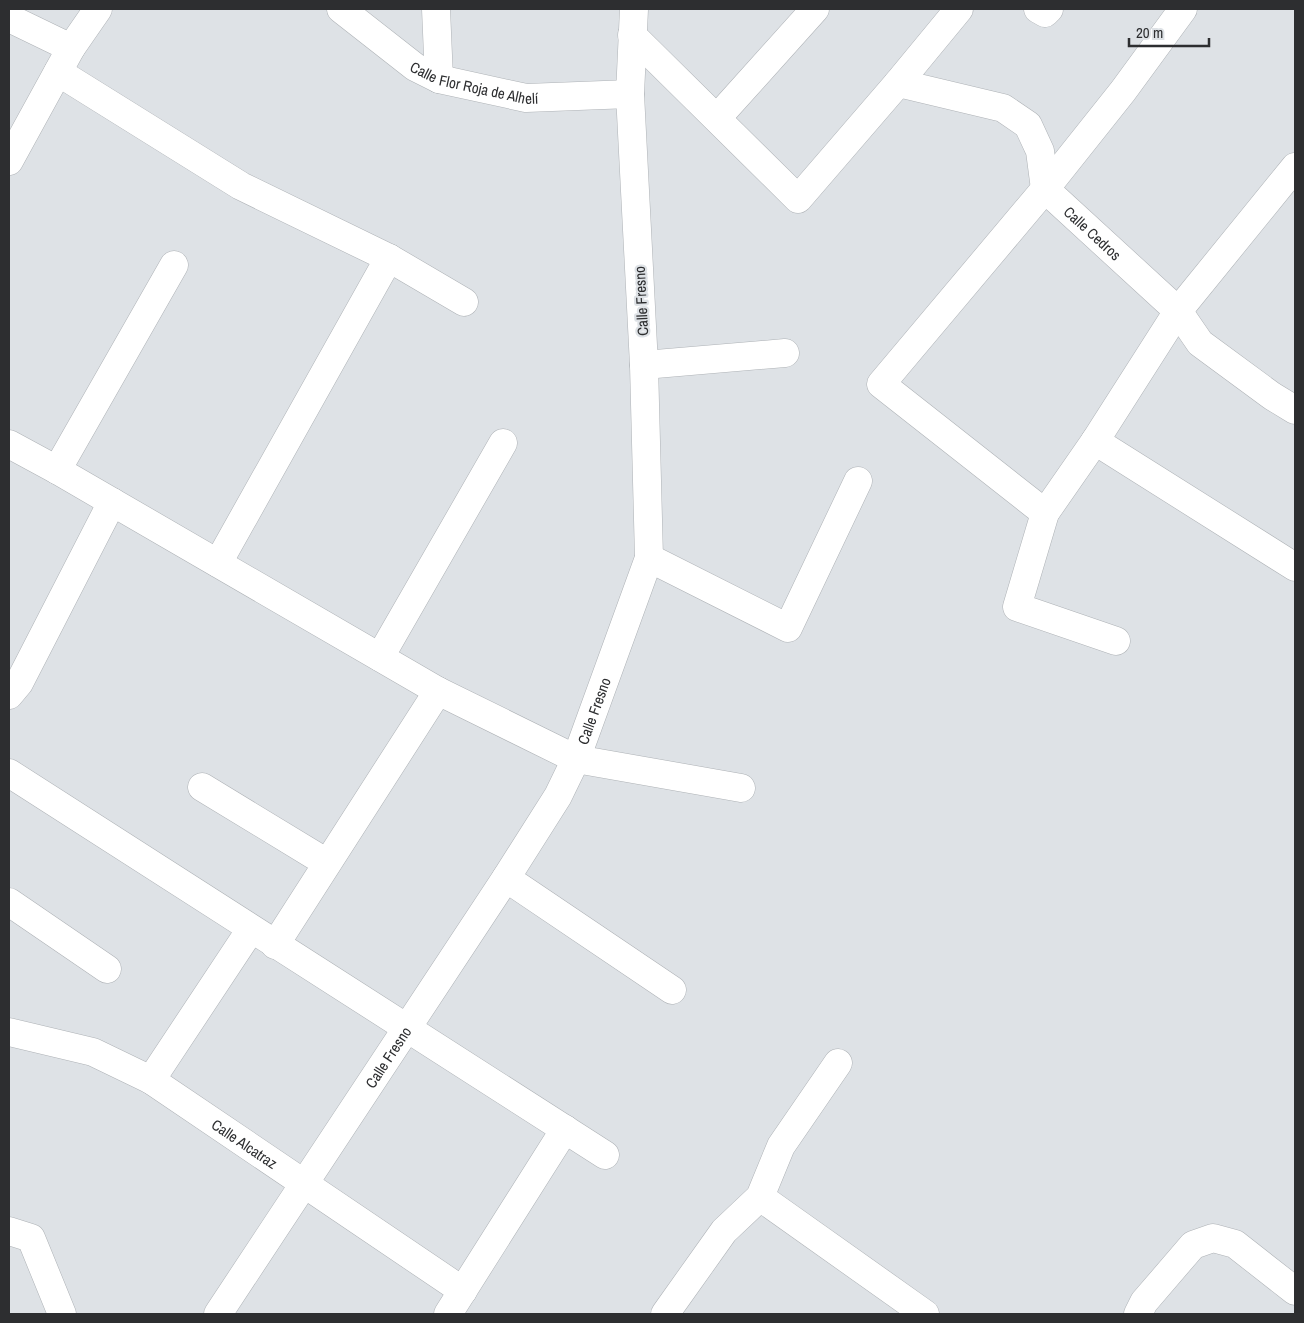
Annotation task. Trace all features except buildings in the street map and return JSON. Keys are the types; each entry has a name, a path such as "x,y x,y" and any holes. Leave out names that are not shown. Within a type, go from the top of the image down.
{"street":[{"path":"9,160 71,48 98,9"},
{"name":"Calle Flor Roja de Alhelí","path":"341,9 415,67 439,79 526,98 630,94"},
{"path":"436,9 439,79"},
{"path":"716,118 816,9"},
{"path":"633,22 716,118 798,199 959,9"},
{"path":"1038,9 1046,13 1049,9"},
{"path":"1045,513 881,384 1045,189 1123,91 1183,9"},
{"path":"9,18 71,48"},
{"name":"Calle Fresno","path":"218,1314 506,878 558,796 576,759 649,558 644,365 630,94 633,22"},
{"path":"58,72 241,186 389,258 464,302"},
{"path":"898,83 1003,108 1028,125 1040,151 1045,189"},
{"path":"1116,641 1017,607 1045,513 1095,441 1178,311 1295,167"},
{"name":"Calle Cedros","path":"1045,189 1178,311 1200,343 1272,396 1295,410"},
{"path":"218,563 389,258"},
{"path":"57,470 174,265"},
{"path":"644,365 785,353"},
{"path":"1095,441 1295,567"},
{"path":"380,657 503,443"},
{"path":"9,444 438,691 576,759 741,788"},
{"path":"649,558 788,628 858,481"},
{"path":"9,696 20,682 112,502"},
{"path":"275,945 438,691"},
{"path":"9,774 605,1155"},
{"path":"202,787 327,863"},
{"path":"506,878 672,990"},
{"path":"9,902 107,969"},
{"path":"151,1080 252,929"},
{"name":"Calle Alcatraz","path":"9,1032 93,1052 151,1080 463,1291"},
{"path":"665,1314 724,1231 760,1198 781,1146 838,1062"},
{"path":"448,1314 564,1129"},
{"path":"760,1198 925,1314"},
{"path":"9,1231 31,1238 62,1314"},
{"path":"1138,1314 1144,1302 1193,1245 1213,1238 1235,1244 1295,1291"}]}
